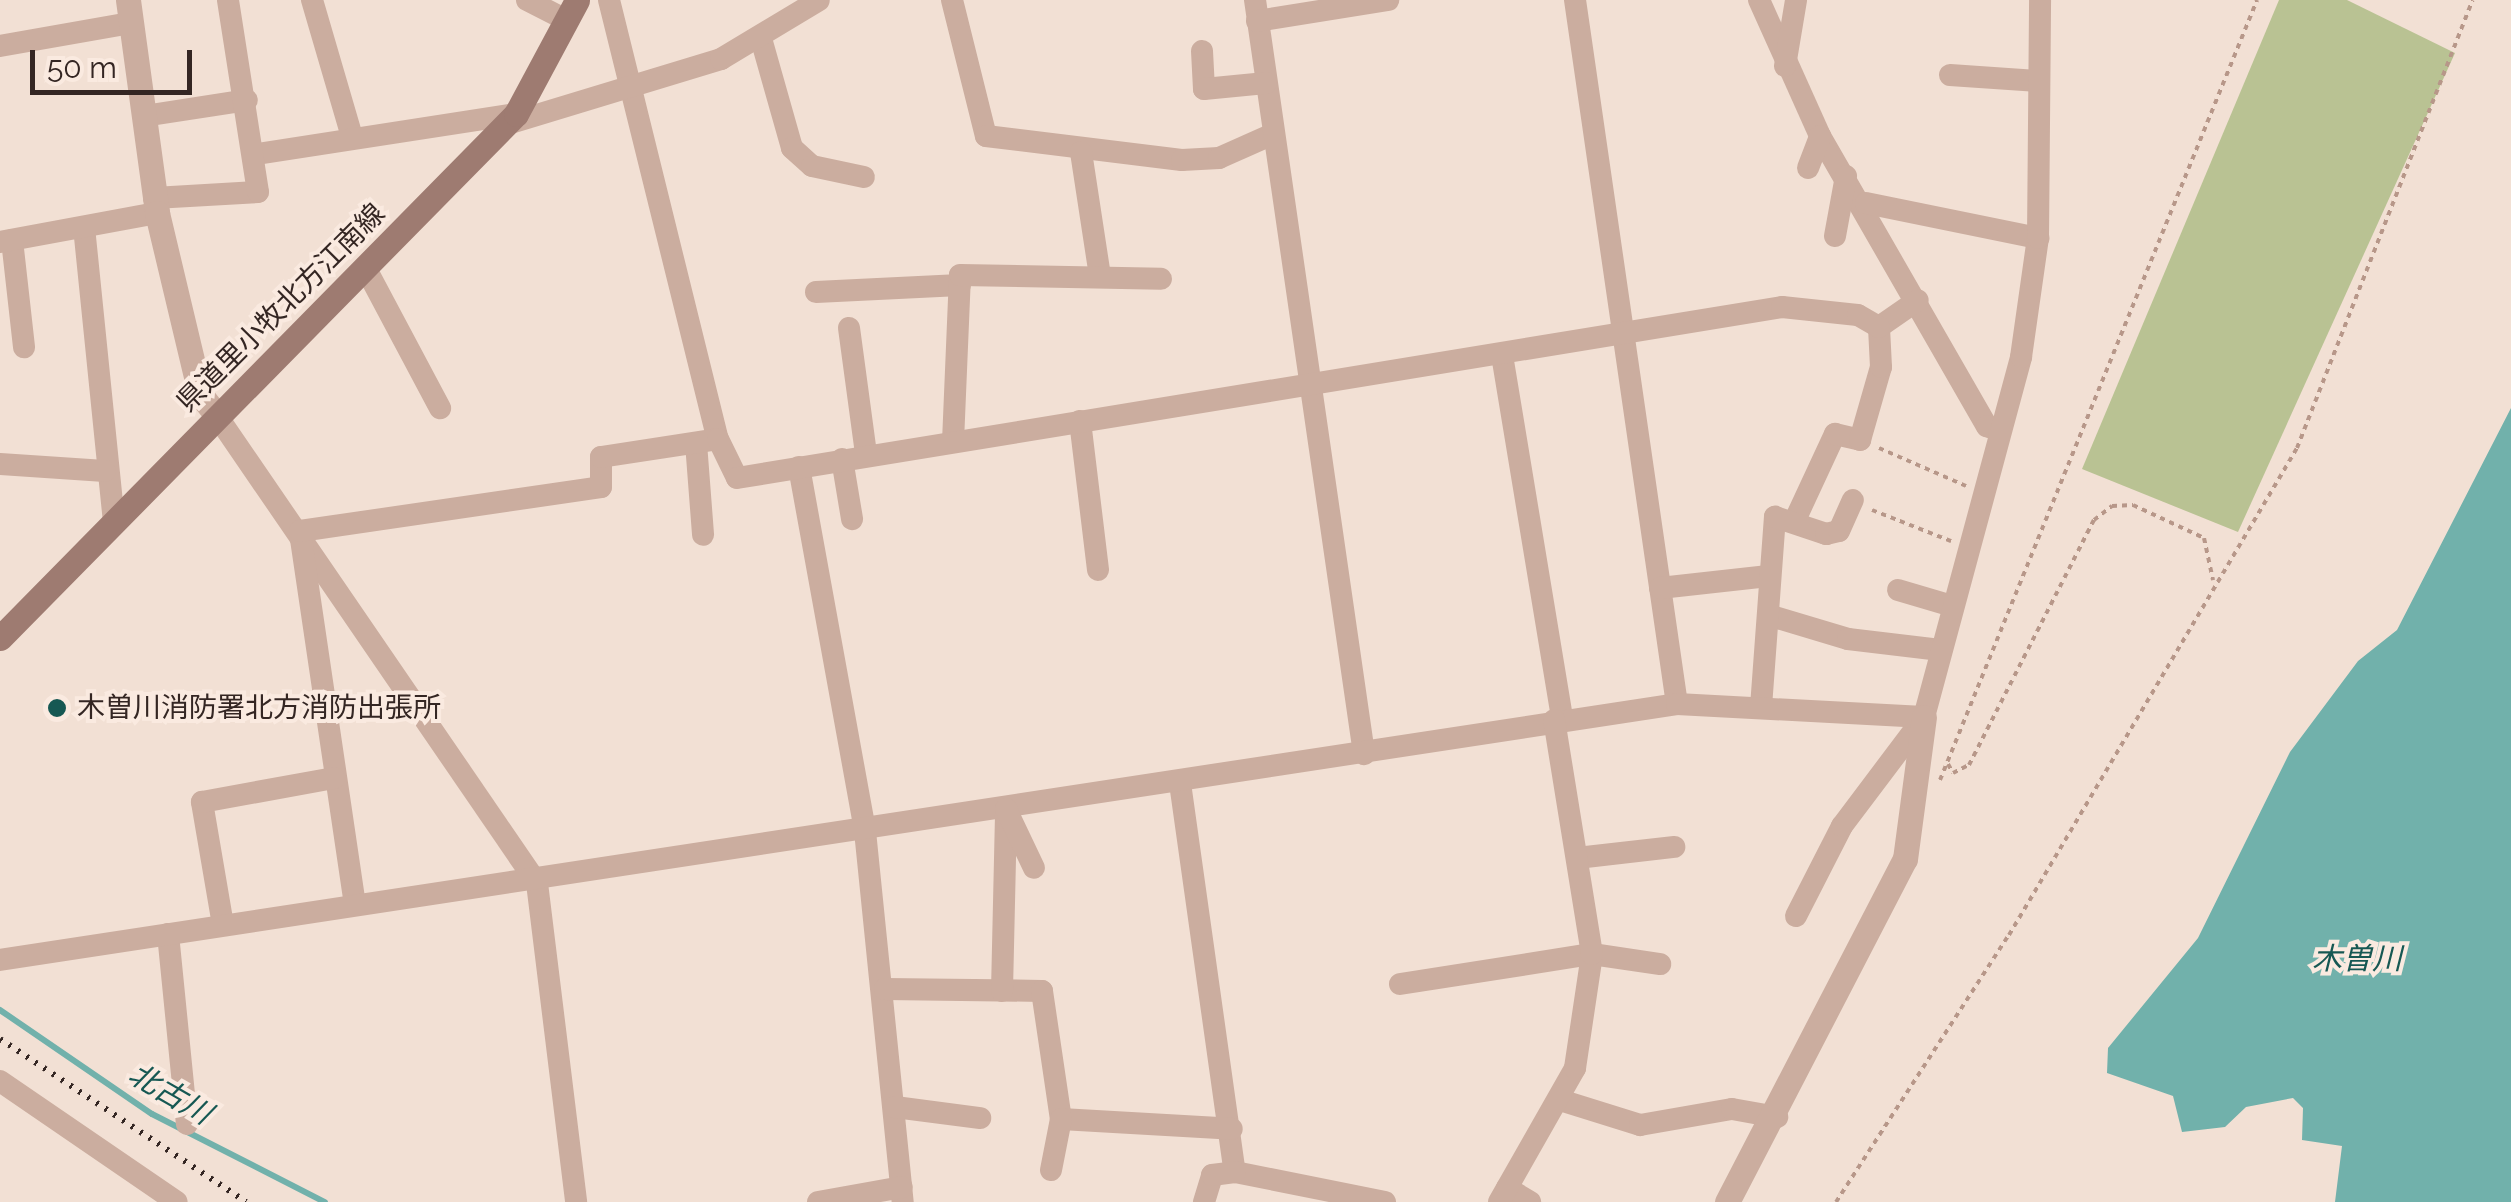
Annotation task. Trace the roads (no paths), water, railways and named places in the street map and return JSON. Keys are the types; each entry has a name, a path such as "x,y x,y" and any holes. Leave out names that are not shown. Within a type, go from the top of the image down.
{"main road":[{"name":"県道里小牧北方江南線","path":"0,638 510,120 572,10"}],"street":[{"path":"24,347 6,241 84,226 156,205 258,192 256,154 228,0"},
{"path":"312,0 352,137"},
{"path":"527,0 572,10"},
{"path":"609,0 634,92 707,441 704,534"},
{"path":"256,154 352,137 510,120 634,92 762,42 819,0"},
{"path":"952,0 986,136 1080,152 1219,158 1273,134"},
{"path":"1364,754 1256,10 1388,0"},
{"path":"1575,0 1620,334 1677,704"},
{"path":"1759,0 1784,68 1820,136 1866,203 1987,426 2000,430"},
{"path":"1784,68 1796,0"},
{"path":"1727,1202 1776,1117 1904,858 1924,717 1949,605 2000,430 2038,238 2040,0"},
{"path":"0,46 130,12 156,205 200,394 300,532 537,882 576,1202"},
{"path":"762,42 792,148 812,166 864,178"},
{"path":"1202,51 1204,89 1266,84"},
{"path":"1950,75 2038,81"},
{"path":"144,116 247,100"},
{"path":"1808,168 1820,136"},
{"path":"1080,152 1100,276"},
{"path":"1835,236 1846,176"},
{"path":"1866,203 2038,238"},
{"path":"84,226 105,470 114,520"},
{"path":"365,266 440,408"},
{"path":"953,442 960,276 1056,284 1100,276 1161,280"},
{"path":"816,292 960,286"},
{"path":"1879,327 1918,300"},
{"path":"707,441 737,478 1782,307 1858,316 1879,327"},
{"path":"1795,520 1834,434 1860,440 1881,367 1879,327"},
{"path":"849,328 866,454"},
{"path":"1502,355 1592,954 1575,1068 1503,1195 1530,1202"},
{"path":"1080,422 1098,570"},
{"path":"300,532 601,487 602,457 707,441"},
{"path":"842,458 852,518"},
{"path":"0,464 105,470"},
{"path":"799,468 864,831 885,989 903,1195 818,1202"},
{"path":"1761,706 1771,616 1768,576 1774,518 1839,531 1853,500"},
{"path":"300,532 356,905"},
{"path":"1660,588 1768,576"},
{"path":"1898,590 1949,605"},
{"path":"1771,616 1848,640 1940,650"},
{"path":"0,960 356,905 537,882 1677,704 1924,717"},
{"path":"1796,916 1842,826 1924,717"},
{"path":"224,926 202,802 334,778"},
{"path":"1180,782 1232,1128 1235,1172"},
{"path":"1006,809 1034,868"},
{"path":"1002,991 1006,809"},
{"path":"1576,858 1674,847"},
{"path":"168,934 187,1124"},
{"path":"1400,984 1592,954 1660,964"},
{"path":"885,989 1042,991 1061,1119 1051,1170"},
{"path":"0,1081 178,1202"},
{"path":"1560,1100 1640,1125 1732,1110 1776,1117"},
{"path":"896,1107 980,1118"},
{"path":"1061,1119 1232,1128"},
{"path":"1204,1202 1212,1174 1235,1172 1385,1202"}],"water":[{"name":"木曽川","path":"2511,408 2511,1202 2335,1202 2342,1146 2302,1140 2303,1108 2293,1098 2246,1107 2225,1127 2182,1132 2173,1096 2107,1073 2108,1048 2198,938 2290,752 2358,661 2397,630"}],"waterway":[{"name":"北古川","path":"0,1010 152,1114 325,1202"}],"railway":[{"path":"0,1039 246,1202"}],"place":[{"name":"木曽川消防署北方消防出張所","path":"57,708"}]}
